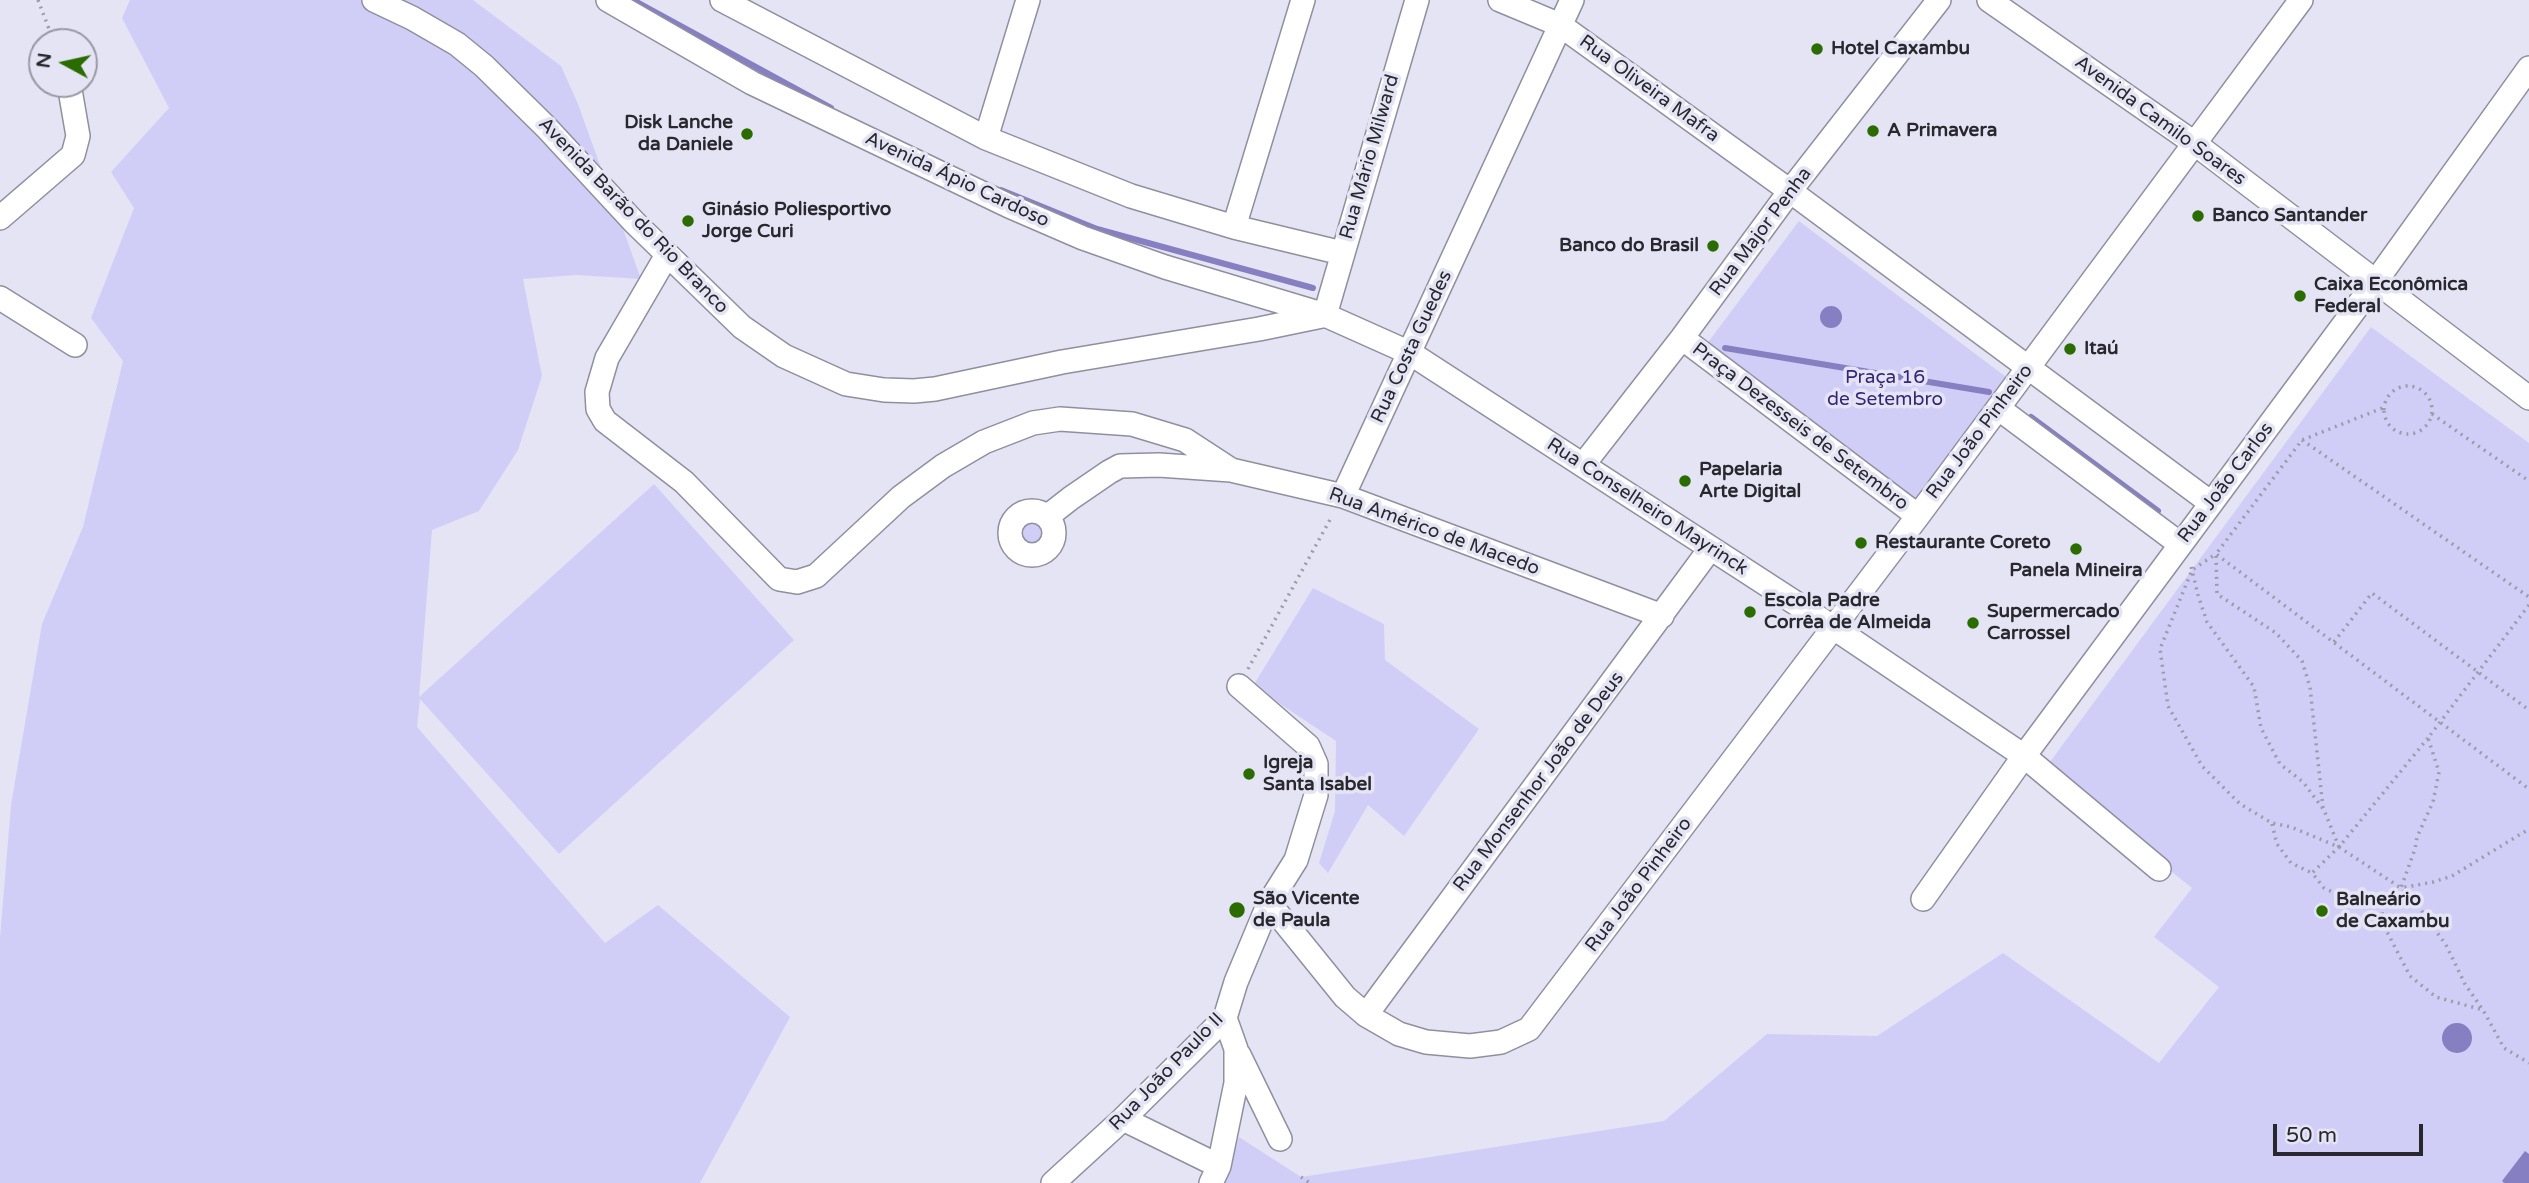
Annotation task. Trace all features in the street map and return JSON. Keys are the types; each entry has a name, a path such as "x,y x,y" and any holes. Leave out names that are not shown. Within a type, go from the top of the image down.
{"street":[{"name":"Avenida Barão do Rio Branco","path":"374,0 446,38 484,66 546,127 667,255 742,327 784,356 846,384 884,390 935,389 1062,362 1259,329 1325,315"},
{"name":"Avenida Ápio Cardoso","path":"608,0 752,83 1009,206 1083,238 1164,267 1325,315"},
{"path":"722,0 752,8 986,138 1130,196 1234,227 1342,253"},
{"path":"986,138 1028,0"},
{"path":"1234,227 1303,0"},
{"name":"Rua Mário Milward","path":"1325,315 1417,0"},
{"name":"Rua Oliveira Mafra","path":"1500,0 1560,25 1790,191"},
{"name":"Rua Costa Guedes","path":"1343,496 1572,0"},
{"name":"Rua Major Penha","path":"1583,465 1682,338 1790,191 1939,0"},
{"name":"Avenida Camilo Soares","path":"1989,0 2194,143 2529,398"},
{"name":"Rua João Pinheiro","path":"1366,1015 1399,1034 1447,1045 1487,1045 1530,1029 1918,516 2301,0"},
{"name":"Rua João Carlos","path":"1923,898 2024,756 2376,281 2529,68"},
{"path":"0,218 73,155 78,136 71,98"},
{"path":"1790,191 2211,503"},
{"path":"667,255 607,358 598,384 598,409 605,421 684,482 779,579 797,582 816,576 901,497 943,466 984,442 1033,423 1060,419 1132,424 1185,440 1231,470"},
{"path":"0,299 75,345"},
{"name":"Rua Conselheiro Mayrinck","path":"1325,315 1410,353 1834,628 2024,756 2159,869"},
{"name":"Praça Dezesseis de Setembro","path":"1682,338 1918,516"},
{"path":"1998,408 2180,544"},
{"name":"Rua Américo de Macedo","path":"1048,516 1120,466 1158,465 1231,470 1343,496 1662,616"},
{"name":"Rua Monsenhor João de Deus","path":"1366,1015 1710,549"},
{"name":"Rua João Paulo II","path":"1053,1183 1124,1119 1225,1018 1236,982 1269,902 1296,859 1316,795 1316,764 1308,746 1239,686"},
{"path":"1269,902 1345,998 1366,1015"},
{"path":"1225,1018 1236,1049 1280,1139"},
{"path":"1124,1119 1215,1175 1236,1083 1236,1049"}],"path":[{"path":"38,0 49,28"},
{"path":"2412,387 2423,391 2431,401 2432,414 2427,425 2418,433 2405,435 2394,429 2386,419 2388,395 2399,388 2412,387"},
{"path":"2385,407 2302,440 2216,554 2192,570 2160,649 2168,706 2202,766 2240,804 2272,823 2291,827 2339,847 2401,888 2419,907 2446,945 2465,984 2504,1048 2529,1063"},
{"path":"2432,414 2529,481"},
{"path":"2302,440 2529,597"},
{"path":"1239,686 1343,496"},
{"path":"2180,544 2192,570 2207,622 2254,687 2261,727 2280,764 2303,782 2324,810 2339,847"},
{"path":"2216,554 2529,789"},
{"path":"2216,554 2217,594 2276,633 2302,661 2310,687 2324,810"},
{"path":"2334,642 2372,593 2529,710"},
{"path":"2312,873 2339,847 2428,738 2529,605"},
{"path":"2401,888 2417,837 2433,803 2439,772 2428,738"},
{"path":"2272,823 2277,844 2291,863 2312,873 2324,888 2355,902 2380,904 2386,930 2410,976 2436,997 2483,1010"},
{"path":"2401,888 2452,876 2529,829"},
{"path":"1301,1177 1310,1183"}],"green space":[{"path":"130,0 473,0 561,66 578,104 641,279 576,275 523,279 542,376 518,450 479,511 432,530 419,697 654,484 794,640 559,854 420,699 417,727 605,943 658,905 790,1017 700,1183 0,1183 0,938 11,805 42,624 83,527 123,361 91,318 134,208 111,172 169,108 122,18"},
{"name":"Praça 16 de Setembro","path":"1799,221 2014,383 1910,510 1700,353"},
{"path":"2371,327 2529,443 2529,1183 1224,1183 1239,1137 1301,1177 1664,1121 1767,1034 1877,1036 2003,953 2159,1063 2219,987 2154,937 2192,888 2044,770"},
{"path":"1032,516 1044,521 1049,533 1044,545 1032,550 1020,545 1015,533 1020,521"},
{"path":"1313,588 1384,624 1385,660 1479,729 1404,836 1368,805 1328,873 1319,863 1335,811 1336,741 1253,686"}],"shaded area":[{"path":"1831,306 1839,309 1842,317 1839,325 1831,328 1823,325 1820,317 1823,309"},
{"path":"2457,1023 2468,1027 2472,1038 2468,1049 2457,1053 2446,1049 2442,1038 2446,1027"},
{"path":"2525,1151 2529,1154 2529,1183 2504,1183 2502,1181"}],"waterway":[{"path":"633,0 831,108"},
{"path":"1001,190 1097,229 1313,288"},
{"path":"1725,348 1989,392"},
{"path":"2031,417 2158,511"}],"place":[{"name":"Hotel Caxambu","path":"1817,49"},
{"name":"A Primavera","path":"1873,131"},
{"name":"Disk Lanche da Daniele","path":"747,134"},
{"name":"Banco Santander","path":"2198,216"},
{"name":"Ginásio Poliesportivo Jorge Curi","path":"688,221"},
{"name":"Banco do Brasil","path":"1713,246"},
{"name":"Caixa Econômica Federal","path":"2300,296"},
{"name":"Itaú","path":"2070,349"},
{"name":"Papelaria Arte Digital","path":"1685,481"},
{"name":"Restaurante Coreto","path":"1861,543"},
{"name":"Panela Mineira","path":"2076,549"},
{"name":"Escola Padre Corrêa de Almeida","path":"1750,612"},
{"name":"Supermercado Carrossel","path":"1973,623"},
{"name":"Igreja Santa Isabel","path":"1249,774"},
{"name":"São Vicente de Paula","path":"1237,910"},
{"name":"Balneário de Caxambu","path":"2322,911"}]}
